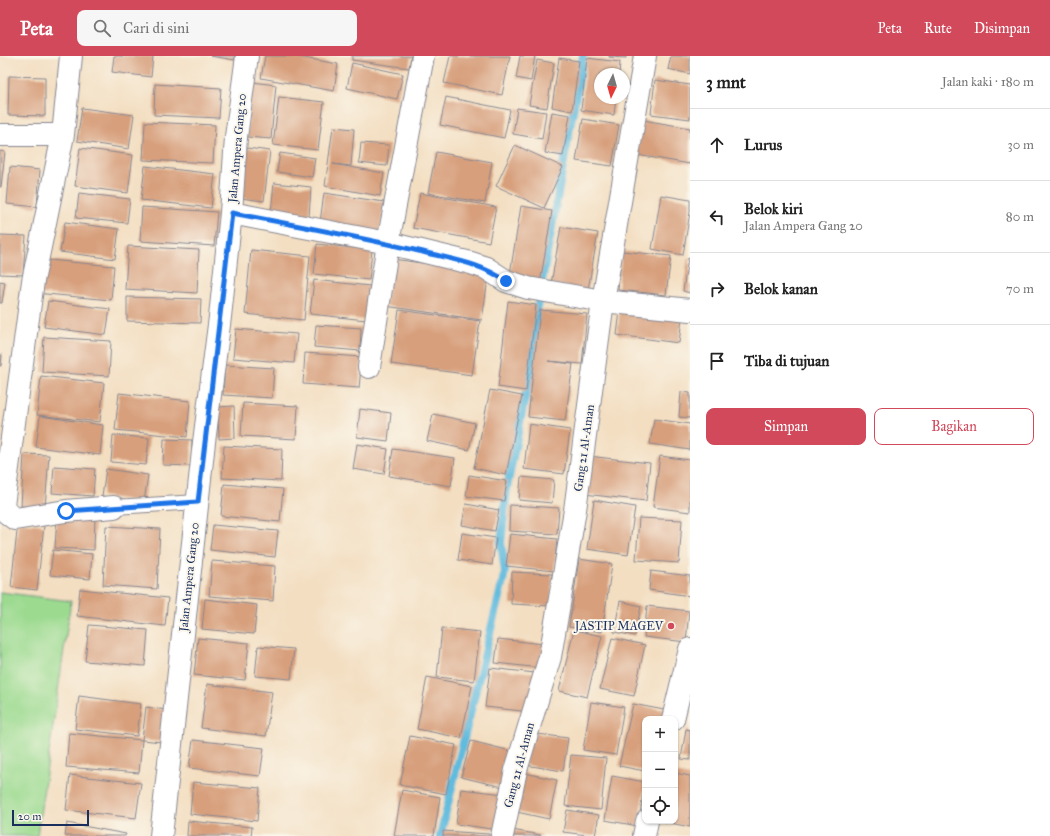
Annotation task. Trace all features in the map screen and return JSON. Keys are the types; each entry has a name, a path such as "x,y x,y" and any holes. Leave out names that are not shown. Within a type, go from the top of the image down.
{"street":[{"path":"71,56 63,135 32,280 3,505 7,514 16,519 66,511 114,507"},
{"name":"Jalan Ampera Gang 20","path":"160,836 232,213 236,137 247,56"},
{"path":"369,367 388,243 423,56"},
{"name":"Gang 21 Al-Aman","path":"502,836 516,770 550,657 575,510 603,304 645,56"},
{"path":"0,135 63,135"},
{"path":"232,213 388,243 471,263 486,268 506,281 603,304 690,310"},
{"path":"674,716 690,649"},
{"path":"644,836 646,824"}],"lane":[{"path":"114,507 198,502"}],"green space":[{"path":"0,592 71,601 37,836 0,836"}],"building":[{"path":"114,56 153,56 151,77 112,72"},
{"path":"210,56 235,56 235,60"},
{"path":"265,56 293,56 338,64 334,91 261,78"},
{"path":"352,56 411,56 409,68 352,60"},
{"path":"450,56 510,56 502,95 444,83"},
{"path":"520,56 535,56 531,81 516,78"},
{"path":"626,56 626,58 609,57"},
{"path":"671,56 690,56 690,74 668,69"},
{"path":"559,58 579,61 572,111 552,107"},
{"path":"587,58 620,62 620,68 594,68 594,104 615,104 614,115 581,110"},
{"path":"537,60 554,63 547,108 529,105"},
{"path":"352,63 403,74 397,99 347,88"},
{"path":"9,76 45,77 45,116 8,115"},
{"path":"655,80 690,85 690,119 651,114"},
{"path":"252,82 276,85 271,139 247,137"},
{"path":"155,84 221,88 219,118 154,115"},
{"path":"279,97 324,102 318,150 273,145"},
{"path":"446,97 510,110 504,138 440,125"},
{"path":"82,108 134,115 129,149 77,141"},
{"path":"517,108 546,112 542,139 513,134"},
{"path":"552,112 570,115 563,156 545,153"},
{"path":"583,119 619,125 612,166 576,161"},
{"path":"643,120 690,128 690,164 637,155"},
{"path":"145,122 215,125 213,163 143,160"},
{"path":"333,127 354,129 351,166 333,164 384,173 380,196 325,186"},
{"path":"361,143 389,145 387,166 359,163"},
{"path":"515,145 563,167 544,208 496,186"},
{"path":"80,148 133,155 128,193 75,186"},
{"path":"247,148 270,151 264,201 240,198"},
{"path":"0,151 5,152 1,187 0,187"},
{"path":"436,152 492,162 485,203 428,193"},
{"path":"280,153 315,158 312,177 277,172"},
{"path":"145,166 215,174 211,208 141,200"},
{"path":"10,167 40,170 37,207 7,204"},
{"path":"274,183 311,187 309,217 271,213"},
{"path":"79,193 130,199 127,223 76,218"},
{"path":"324,193 384,202 380,231 320,222"},
{"path":"420,193 496,207 489,242 413,228"},
{"path":"661,195 690,200 690,212 683,255 652,249"},
{"path":"521,206 552,211 540,284 509,280"},
{"path":"142,207 217,212 214,246 140,241"},
{"path":"65,222 119,229 115,259 60,252"},
{"path":"561,227 598,233 588,290 551,284"},
{"path":"0,235 26,236 23,275 0,274"},
{"path":"317,244 372,250 369,280 314,274"},
{"path":"128,246 199,250 197,293 125,289"},
{"path":"251,250 310,256 304,320 245,314"},
{"path":"622,251 671,256 666,295 618,290"},
{"path":"688,258 690,259 690,293 683,291"},
{"path":"38,259 114,266 111,300 35,293"},
{"path":"392,259 489,272 482,320 385,306"},
{"path":"314,280 370,286 366,320 310,314"},
{"path":"0,281 5,282 2,303 0,303"},
{"path":"127,297 201,299 200,323 127,321"},
{"path":"48,301 110,309 106,335 44,327"},
{"path":"508,301 536,305 526,391 498,387"},
{"path":"399,310 480,321 472,375 391,364"},
{"path":"540,310 587,314 582,364 548,361 573,364 565,421 528,417"},
{"path":"620,311 682,318 679,343 617,335"},
{"path":"316,325 361,328 360,351 314,347"},
{"path":"236,329 297,334 294,363 233,358"},
{"path":"44,337 111,341 109,376 42,372"},
{"path":"305,353 362,357 359,388 303,384"},
{"path":"0,355 2,355 1,366 0,366"},
{"path":"225,365 274,368 272,398 223,395"},
{"path":"41,376 104,383 100,422 37,415"},
{"path":"490,390 522,396 506,475 474,468"},
{"path":"681,392 690,393 690,418 679,417"},
{"path":"119,393 190,401 187,437 115,430"},
{"path":"243,403 298,406 296,439 241,436"},
{"path":"234,406 235,438 219,439 218,407"},
{"path":"360,409 391,413 388,441 357,437"},
{"path":"433,414 475,423 469,450 427,441"},
{"path":"40,416 103,425 100,455 36,447"},
{"path":"654,419 690,424 690,450 650,444"},
{"path":"529,424 570,430 564,474 524,469"},
{"path":"113,435 149,438 146,465 111,462"},
{"path":"164,439 192,440 191,466 163,465"},
{"path":"357,444 388,449 384,474 353,469"},
{"path":"224,446 282,449 281,481 222,478"},
{"path":"393,449 455,458 451,486 389,476"},
{"path":"24,454 49,455 45,508 21,506"},
{"path":"588,456 650,463 646,501 584,494"},
{"path":"660,456 690,460 690,512 653,507"},
{"path":"54,466 95,469 93,496 52,493"},
{"path":"106,469 148,475 144,502 102,496"},
{"path":"469,475 507,481 504,501 466,496"},
{"path":"521,477 554,480 552,503 519,500"},
{"path":"224,484 283,489 280,522 221,516"},
{"path":"594,500 635,507 628,555 587,549"},
{"path":"466,504 499,510 495,531 462,525"},
{"path":"510,505 559,508 557,534 509,531"},
{"path":"57,516 95,517 94,550 55,548"},
{"path":"639,518 682,520 679,563 636,560"},
{"path":"18,522 44,525 37,590 11,587"},
{"path":"213,525 278,531 275,557 210,550"},
{"path":"106,526 160,529 157,589 103,585"},
{"path":"462,533 496,538 492,565 458,560"},
{"path":"510,534 557,539 554,571 506,566"},
{"path":"53,550 92,554 90,579 50,575"},
{"path":"579,559 612,564 602,632 569,627"},
{"path":"212,561 275,566 273,601 209,596"},
{"path":"651,571 690,576 690,596 649,590"},
{"path":"512,572 552,574 551,606 511,604"},
{"path":"80,589 168,598 165,626 77,616"},
{"path":"205,599 257,605 254,634 202,629"},
{"path":"620,601 641,606 635,636 614,632"},
{"path":"647,606 689,611 686,642 644,637"},
{"path":"89,625 148,630 145,666 85,661"},
{"path":"442,628 480,632 474,681 437,677"},
{"path":"574,630 602,636 587,697 559,691"},
{"path":"198,638 249,643 245,680 194,675"},
{"path":"612,638 645,645 634,696 600,689"},
{"path":"498,639 544,644 541,668 495,663"},
{"path":"258,646 294,649 291,679 255,676"},
{"path":"490,668 535,673 531,712 485,707"},
{"path":"427,677 472,686 461,738 417,729"},
{"path":"207,684 272,692 266,736 201,728"},
{"path":"79,696 141,704 137,736 75,729"},
{"path":"591,702 624,707 616,755 583,750"},
{"path":"633,704 669,711 668,716 642,716 642,770 619,766"},
{"path":"146,707 166,710 162,742 142,740"},
{"path":"686,729 690,730 690,760 681,759"},
{"path":"69,733 142,740 139,773 66,767"},
{"path":"530,733 568,738 563,771 525,765"},
{"path":"410,736 456,745 446,794 400,785"},
{"path":"193,740 264,748 260,776 189,768"},
{"path":"471,741 511,751 503,787 461,777"},
{"path":"571,755 606,758 601,810 565,806"},
{"path":"520,772 557,780 549,819 512,811"},
{"path":"678,774 690,776 690,827 675,824 678,824"},
{"path":"70,775 141,783 136,818 66,810"},
{"path":"612,776 642,781 642,801 638,826 605,820"},
{"path":"193,782 260,788 257,821 190,814"},
{"path":"461,789 504,794 499,830 456,824"},
{"path":"402,790 440,797 434,836 394,836"},
{"path":"567,810 599,815 595,836 563,832"},
{"path":"188,821 252,827 251,836 187,836"},
{"path":"67,823 126,834 125,836 65,836"},
{"path":"512,830 541,835 541,836 511,836"},
{"path":"443,831 489,834 489,836 443,836"}],"waterway":[{"path":"440,836 505,572 501,543 507,487 533,357 536,314 583,56"}],"place":[{"name":"JASTIP MAGEV","path":"671,626"}],"route":[{"path":"66,511 198,502 232,213 388,243 471,263 486,268 506,281"}]}
